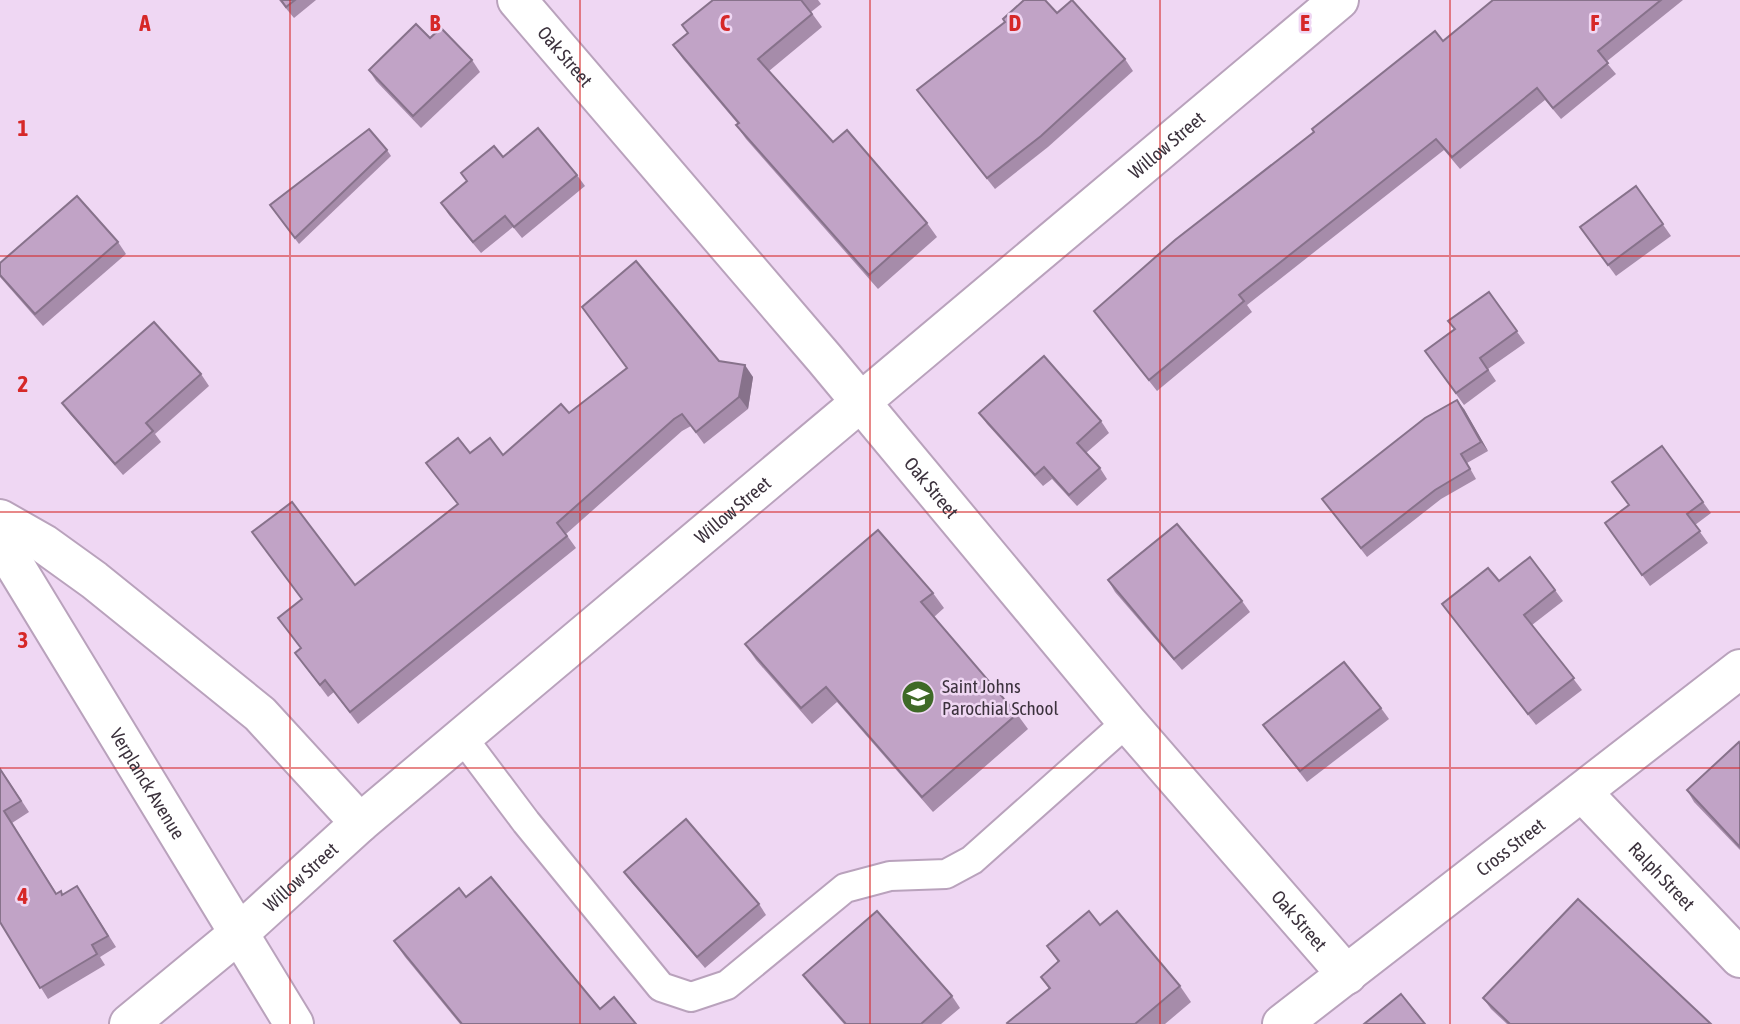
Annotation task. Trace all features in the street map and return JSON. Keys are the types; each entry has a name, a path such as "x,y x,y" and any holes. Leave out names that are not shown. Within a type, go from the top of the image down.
{"street":[{"name":"Oak Street","path":"517,0 1127,722 1347,975"},
{"name":"Willow Street","path":"129,1024 237,934 360,823 1339,0"},
{"path":"0,519 44,544 94,580 260,714 360,823"},
{"name":"Verplanck Avenue","path":"0,541 294,1024"},
{"name":"Cross Street","path":"1282,1024 1740,669"},
{"name":"Ralph Street","path":"1582,792 1740,958"}],"lane":[{"path":"462,737 526,822 661,987 691,997 727,985 845,888 890,876 946,874 972,859 1127,722"}],"building":[{"path":"281,0 295,0 286,7"},
{"path":"713,0 801,0 812,14 758,59 833,142 847,130 927,223 869,275 736,125 739,123 673,45 688,33 682,25"},
{"path":"1024,0 1045,0 1057,13 1072,0 1125,59 1041,136 987,178 917,90 1005,22 1003,19"},
{"path":"1493,0 1661,0 1598,51 1608,63 1553,108 1537,88 1452,157 1436,139 1239,295 1244,301 1149,380 1094,311 1175,240 1314,132 1312,129 1435,31 1443,41"},
{"path":"416,24 430,38 441,28 472,60 413,116 369,70"},
{"path":"538,128 577,175 514,227 505,216 473,242 441,203 467,181 461,173 494,146 503,157"},
{"path":"369,129 387,150 295,238 270,205"},
{"path":"1636,186 1663,224 1608,265 1580,227"},
{"path":"77,196 118,242 35,314 0,275 0,263"},
{"path":"636,261 719,361 745,365 739,397 696,432 682,414 674,419 557,523 567,536 350,712 325,680 320,685 295,653 301,648 278,618 302,599 252,532 292,502 355,585 458,504 426,463 458,438 470,453 490,438 503,455 561,404 569,413 627,368 582,307"},
{"path":"1489,292 1517,331 1480,358 1488,370 1456,393 1425,351 1455,329 1448,321"},
{"path":"154,322 201,374 146,423 153,431 115,464 62,403"},
{"path":"1044,356 1101,421 1077,443 1100,468 1069,495 1044,467 1035,475 979,413"},
{"path":"1457,400 1481,442 1461,454 1470,469 1435,490 1361,548 1322,499 1425,418"},
{"path":"1662,446 1703,502 1687,514 1700,531 1642,575 1605,523 1629,505 1612,482"},
{"path":"1177,524 1242,601 1174,659 1108,580"},
{"path":"878,530 933,593 921,602 1017,714 922,797 826,687 801,708 745,644"},
{"path":"1530,557 1555,590 1524,615 1574,678 1528,714 1442,604 1488,568 1499,581"},
{"path":"1344,662 1381,708 1300,771 1263,725"},
{"path":"1739,742 1740,744 1740,847 1687,790"},
{"path":"0,769 21,801 4,811 56,894 61,891 62,895 77,886 108,936 92,945 97,954 40,988 0,922"},
{"path":"686,819 759,904 697,957 624,872"},
{"path":"491,877 600,1009 614,997 636,1024 462,1024 394,941 459,888 466,897"},
{"path":"1578,899 1711,1024 1510,1024 1483,998"},
{"path":"877,911 952,996 921,1024 846,1024 803,975"},
{"path":"1089,911 1100,925 1117,911 1180,986 1135,1024 1008,1024 1050,988 1041,977 1059,961 1047,946"},
{"path":"1401,994 1425,1024 1364,1024"}],"place":[{"name":"Saint Johns Parochial School","path":"918,697"}]}
